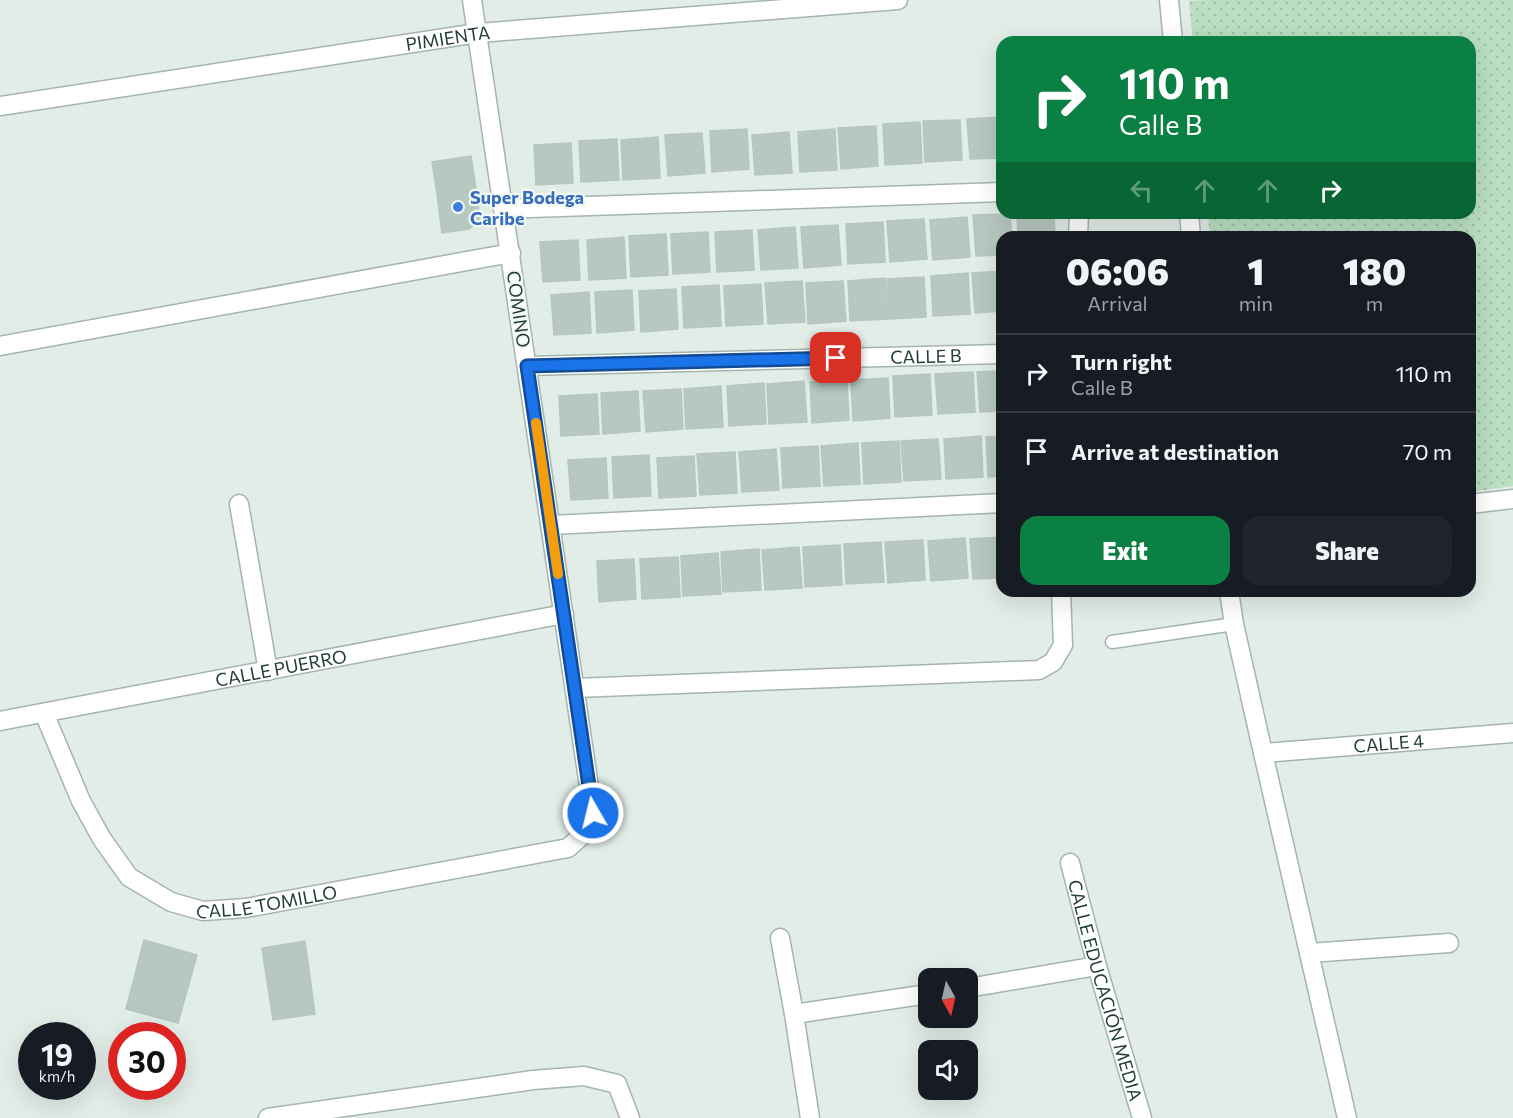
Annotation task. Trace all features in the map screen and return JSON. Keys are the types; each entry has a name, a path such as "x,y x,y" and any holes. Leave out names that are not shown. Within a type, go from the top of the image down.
{"street":[{"name":"COMINO","path":"472,0 593,813 585,832"},
{"name":"PIMIENTA","path":"0,106 478,33 701,8 898,0"},
{"path":"1169,0 1172,36"},
{"path":"504,209 996,192"},
{"path":"0,346 511,253"},
{"name":"CALLE B","path":"527,366 996,354"},
{"path":"1476,503 1513,499"},
{"path":"551,525 996,503"},
{"path":"239,504 268,671"},
{"path":"575,688 1039,670 1053,662 1063,645 1061,597"},
{"path":"1230,597 1234,624 1347,1118"},
{"name":"CALLE PUERRO","path":"0,721 564,614"},
{"name":"CALLE TOMILLO","path":"44,713 81,801 102,839 129,877 171,902 203,911 246,908 568,848 585,832"},
{"name":"CALLE 4","path":"1263,753 1513,733"},
{"name":"CALLE EDUCACIÓN MEDIA","path":"1070,863 1097,966 1142,1118"},
{"path":"780,938 810,1118"},
{"path":"1309,953 1449,943"},
{"path":"978,986 1097,966"},
{"path":"794,1014 918,995"},
{"path":"268,1118 532,1080 584,1076 617,1084 630,1118"}],"lane":[{"path":"1112,642 1234,624"}],"green space":[{"path":"1513,0 1513,486 1476,491 1476,231 1210,231 1208,219 1476,219 1476,36 1192,36 1189,1"}],"building":[{"path":"996,117 996,158 970,159 967,119"},
{"path":"960,120 962,160 925,162 923,121"},
{"path":"920,122 922,163 885,165 883,124"},
{"path":"876,126 878,166 841,169 838,128"},
{"path":"747,129 749,169 712,172 710,131"},
{"path":"835,129 837,170 800,172 798,132"},
{"path":"789,132 792,173 755,175 752,135"},
{"path":"702,133 705,173 668,176 665,135"},
{"path":"658,137 660,178 623,180 621,140"},
{"path":"617,139 619,180 581,182 579,141"},
{"path":"571,143 573,183 536,185 534,145"},
{"path":"471,156 476,189 437,194 432,162"},
{"name":"Super Bodega Caribe","path":"476,189 480,220 469,229 442,233 437,194"},
{"path":"996,214 996,219 1010,219 1011,231 996,231 996,255 976,256 973,215"},
{"path":"967,217 970,257 933,260 930,220"},
{"path":"924,219 927,259 890,262 887,221"},
{"path":"1017,219 1054,219 1055,231 1018,231"},
{"path":"883,222 885,262 848,264 846,224"},
{"path":"838,225 841,265 804,268 801,227"},
{"path":"795,227 798,268 761,270 758,230"},
{"path":"752,230 754,270 717,272 715,232"},
{"path":"708,232 710,272 673,274 671,234"},
{"path":"666,234 668,275 631,277 629,236"},
{"path":"624,237 626,278 589,280 587,240"},
{"path":"578,240 580,280 543,282 540,242"},
{"path":"996,271 996,311 975,313 972,273"},
{"path":"968,273 970,314 933,316 931,276"},
{"path":"924,277 926,317 889,319 887,279"},
{"path":"885,278 888,319 850,321 848,281"},
{"path":"802,281 805,322 768,324 765,283"},
{"path":"843,281 846,321 808,324 806,283"},
{"path":"761,284 763,324 726,326 724,286"},
{"path":"719,285 721,326 684,328 682,287"},
{"path":"676,289 678,329 641,332 639,291"},
{"path":"632,290 634,330 597,333 595,292"},
{"path":"589,292 591,333 554,335 551,295"},
{"path":"996,371 996,411 980,412 977,372"},
{"path":"973,372 975,412 938,414 935,374"},
{"path":"930,374 932,415 895,417 893,376"},
{"path":"888,378 890,418 853,421 851,380"},
{"path":"847,380 849,420 812,423 810,382"},
{"path":"804,381 807,422 769,424 767,384"},
{"path":"764,383 766,424 729,426 727,386"},
{"path":"721,386 723,427 686,429 684,389"},
{"path":"681,389 683,429 646,432 643,391"},
{"path":"638,391 640,431 603,434 601,393"},
{"path":"597,394 599,434 561,436 559,396"},
{"path":"981,436 983,477 946,479 944,439"},
{"path":"996,436 996,476 988,477 986,437"},
{"path":"938,439 941,479 904,481 901,441"},
{"path":"899,441 901,482 864,484 862,443"},
{"path":"858,443 860,484 824,486 821,446"},
{"path":"818,446 820,486 783,488 781,448"},
{"path":"776,449 779,490 742,492 739,452"},
{"path":"735,452 737,493 700,495 697,454"},
{"path":"649,455 651,496 614,498 612,457"},
{"path":"694,456 696,496 659,498 657,458"},
{"path":"606,458 608,498 571,500 568,460"},
{"path":"996,537 996,578 973,579 970,539"},
{"path":"965,538 968,578 931,581 928,541"},
{"path":"923,540 925,580 888,583 885,542"},
{"path":"881,542 884,582 846,584 844,544"},
{"path":"840,545 842,585 805,587 803,547"},
{"path":"799,547 802,588 765,590 762,550"},
{"path":"759,549 761,590 723,592 721,552"},
{"path":"718,553 721,594 683,596 681,556"},
{"path":"678,557 680,597 642,599 640,559"},
{"path":"634,559 636,599 599,602 597,561"},
{"path":"144,940 197,955 178,1022 126,1009"},
{"path":"305,941 315,1014 273,1020 262,948"}],"slow traffic":[{"path":"536,423 558,574"}],"place":[{"name":"Super Bodega Caribe","path":"458,207"}],"route":[{"path":"593,813 527,366 836,358"}]}
